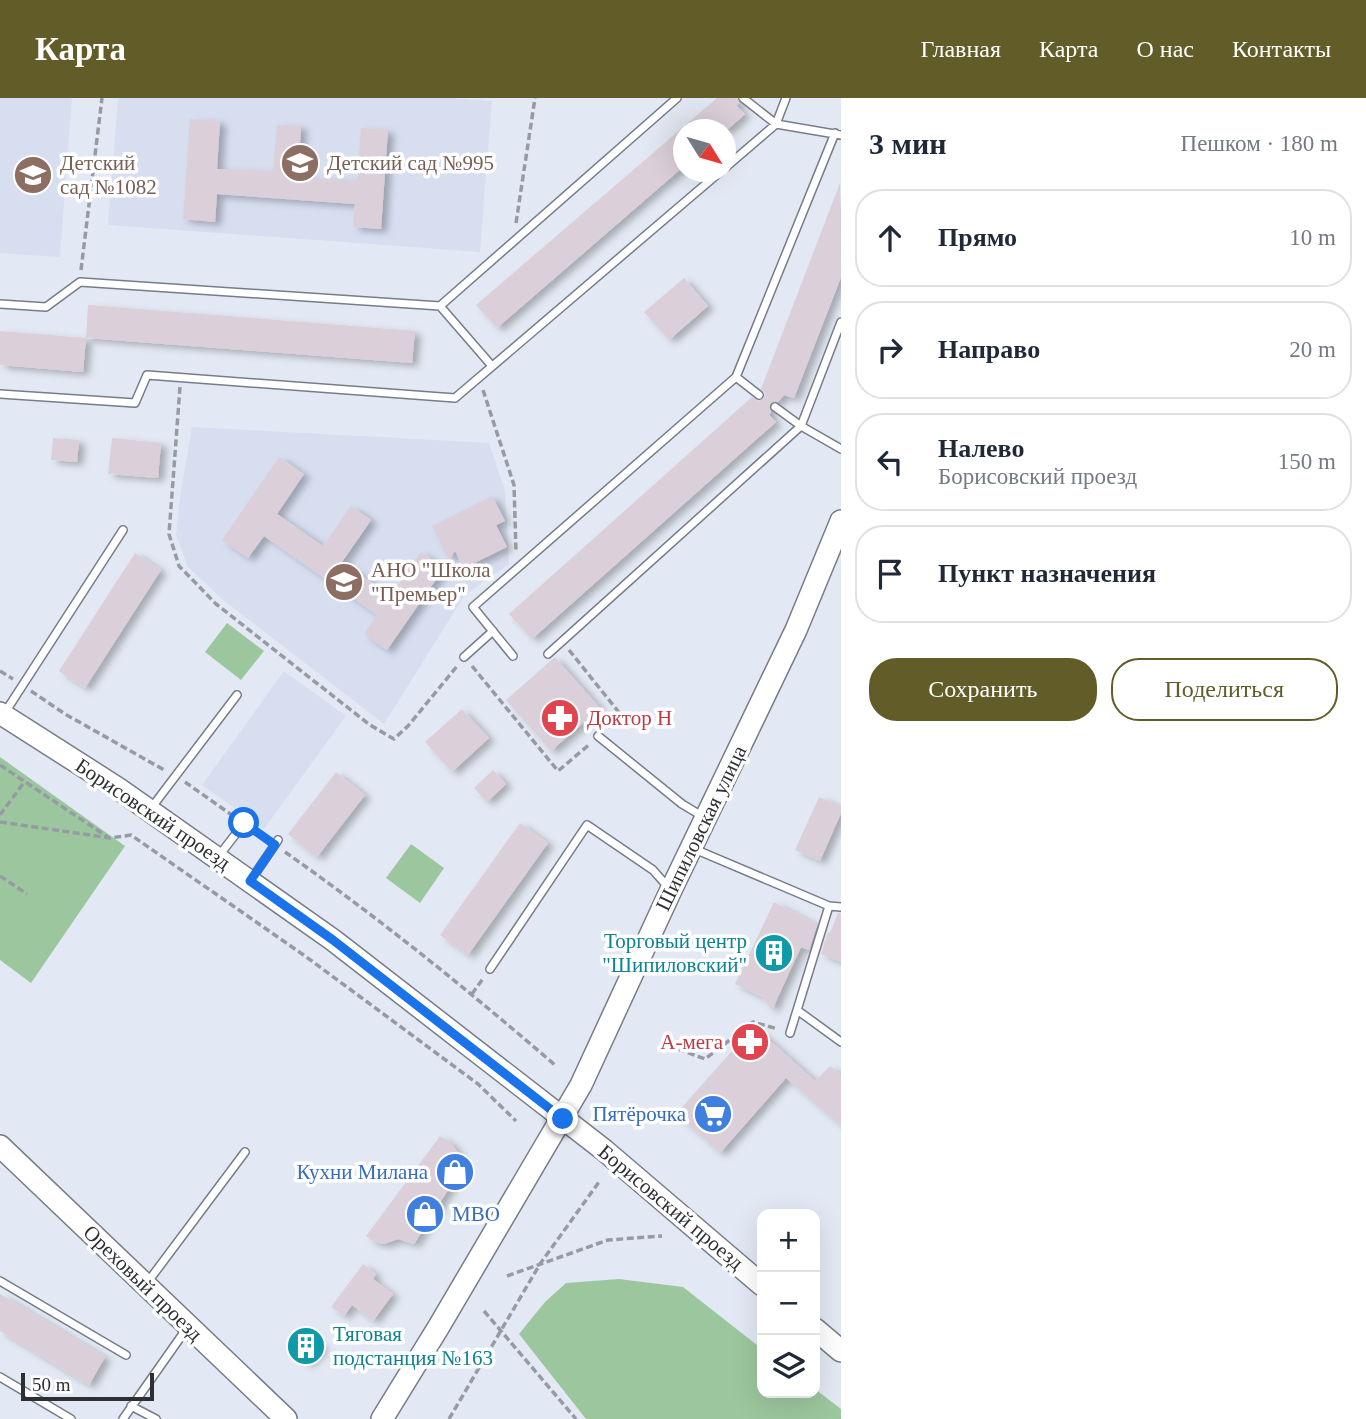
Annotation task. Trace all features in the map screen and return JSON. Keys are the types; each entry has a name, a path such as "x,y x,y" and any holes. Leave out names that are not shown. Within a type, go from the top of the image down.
{"street":[{"name":"Шипиловская улица","path":"382,1419 581,1085 796,630 841,521"},
{"name":"Борисовский проезд","path":"1,714 150,811 333,940 604,1150 757,1281"},
{"name":"Ореховый проезд","path":"0,1146 286,1419"},
{"path":"820,1333 841,1351"}],"lane":[{"path":"0,304 46,307 80,282 440,306 677,98"},
{"path":"513,656 473,607 736,377 838,134 776,124 743,98"},
{"path":"736,158 776,124 786,98"},
{"path":"0,394 135,403 147,375 455,398 708,182"},
{"path":"440,306 492,366"},
{"path":"548,654 800,426 841,322"},
{"path":"736,377 760,395"},
{"path":"775,407 800,426 841,449"},
{"path":"1,714 23,685 123,530"},
{"path":"464,657 493,631"},
{"path":"150,811 237,695"},
{"path":"598,736 682,804 706,818"},
{"path":"218,858 246,821"},
{"path":"489,969 587,825 653,870 671,890"},
{"path":"250,881 277,842"},
{"path":"692,848 829,906 841,907"},
{"path":"790,1033 829,906"},
{"path":"797,1010 841,1042"},
{"path":"144,1286 245,1152"},
{"path":"0,1281 126,1355"},
{"path":"123,1419 188,1326"},
{"path":"0,1377 72,1419"},
{"path":"131,1406 156,1419"}],"path":[{"path":"80,282 102,98"},
{"path":"513,242 535,98"},
{"path":"181,378 169,534 179,566 216,604 370,725 394,739 408,726 464,657 558,771 621,715 562,641"},
{"path":"479,378 514,485 516,552 508,576"},
{"path":"0,671 65,715 177,777 246,821"},
{"path":"0,765 110,838"},
{"path":"0,815 25,780"},
{"path":"0,822 110,838 131,835 305,956 478,1084 516,1121"},
{"path":"277,842 472,994 555,1065"},
{"path":"0,876 27,894"},
{"path":"472,994 489,969"},
{"path":"678,1049 705,1059 753,1022 790,1033"},
{"path":"449,1419 540,1264 599,1182"},
{"path":"507,1276 608,1240 662,1236"},
{"path":"484,1311 576,1419"}],"shaded area":[{"name":"Детский сад №1082","path":"0,98 72,98 60,257 0,253"},
{"name":"Детский сад №995","path":"118,98 450,98 492,101 480,252 108,225"},
{"name":"АНО \"Школа \"Премьер\"","path":"192,427 489,443 505,491 509,564 464,596 384,724 222,599 188,567 176,535"},
{"path":"284,671 346,716 264,829 202,785"}],"green space":[{"path":"227,623 264,651 241,680 205,652"},
{"path":"0,757 125,846 31,983 0,960"},
{"path":"411,844 444,868 420,903 386,878"},
{"path":"619,1279 683,1287 757,1345 757,1398 820,1398 820,1393 841,1409 841,1419 586,1419 519,1334 545,1302 566,1283"}],"building":[{"path":"717,98 737,98 737,106 745,114 736,122 736,119 693,119"},
{"path":"190,119 220,121 217,169 273,171 277,125 301,126 298,177 357,181 361,128 388,130 381,229 353,227 355,204 217,194 215,222 183,219"},
{"path":"673,136 673,176 497,328 476,305"},
{"path":"840,183 841,277 794,398 784,395 778,402 771,403 769,415 776,422 532,639 509,614 752,397 759,401 764,398 765,393 761,389"},
{"path":"684,278 708,306 669,340 644,312"},
{"path":"88,305 415,331 412,363 86,338"},
{"path":"0,331 86,338 83,372 0,365"},
{"path":"53,438 79,440 77,462 51,460"},
{"path":"112,438 161,443 158,478 108,474"},
{"path":"279,457 304,474 277,514 323,546 351,506 371,520 342,562 391,596 421,552 444,568 387,650 364,634 377,615 264,536 248,558 222,540"},
{"path":"492,496 505,521 496,525 507,547 464,568 455,551 449,560 432,526"},
{"path":"135,553 161,570 85,688 59,671"},
{"path":"555,657 600,708 551,751 506,700"},
{"path":"462,709 489,738 452,772 425,742"},
{"path":"493,770 506,784 487,802 474,788"},
{"path":"336,772 365,795 317,857 288,834"},
{"path":"819,797 841,807 841,813 820,861 795,850"},
{"path":"520,823 548,843 468,955 440,935"},
{"name":"Торговый центр \"Шипиловский\"","path":"774,902 817,925 809,950 801,947 772,1010 762,997 735,984"},
{"path":"838,913 841,913 841,962 821,954"},
{"path":"754,1026 815,1081 830,1066 841,1075 841,1126 786,1078 720,1153 676,1114"},
{"path":"440,1136 452,1144 458,1153 458,1174 414,1244 398,1239 384,1244 374,1242 366,1236"},
{"path":"363,1264 376,1274 373,1279 393,1294 373,1321 352,1305 344,1316 331,1307"},
{"path":"0,1294 105,1357 89,1385 0,1331"},
{"name":"Тяговая подстанция №163","path":"305,1329 323,1348 307,1364 288,1345"}],"place":[{"name":"Детский сад №995","path":"300,163"},
{"name":"Детский сад №1082","path":"33,175"},
{"name":"АНО \"Школа \"Премьер\"","path":"344,582"},
{"name":"Доктор Н","path":"560,718"},
{"name":"Торговый центр \"Шипиловский\"","path":"774,953"},
{"name":"А-мега","path":"750,1042"},
{"name":"Пятёрочка","path":"713,1114"},
{"name":"Кухни Милана","path":"455,1172"},
{"name":"МВО","path":"425,1214"},
{"name":"Тяговая подстанция №163","path":"306,1346"}],"route":[{"path":"244,823 275,845 250,881 333,940 563,1119"}]}
